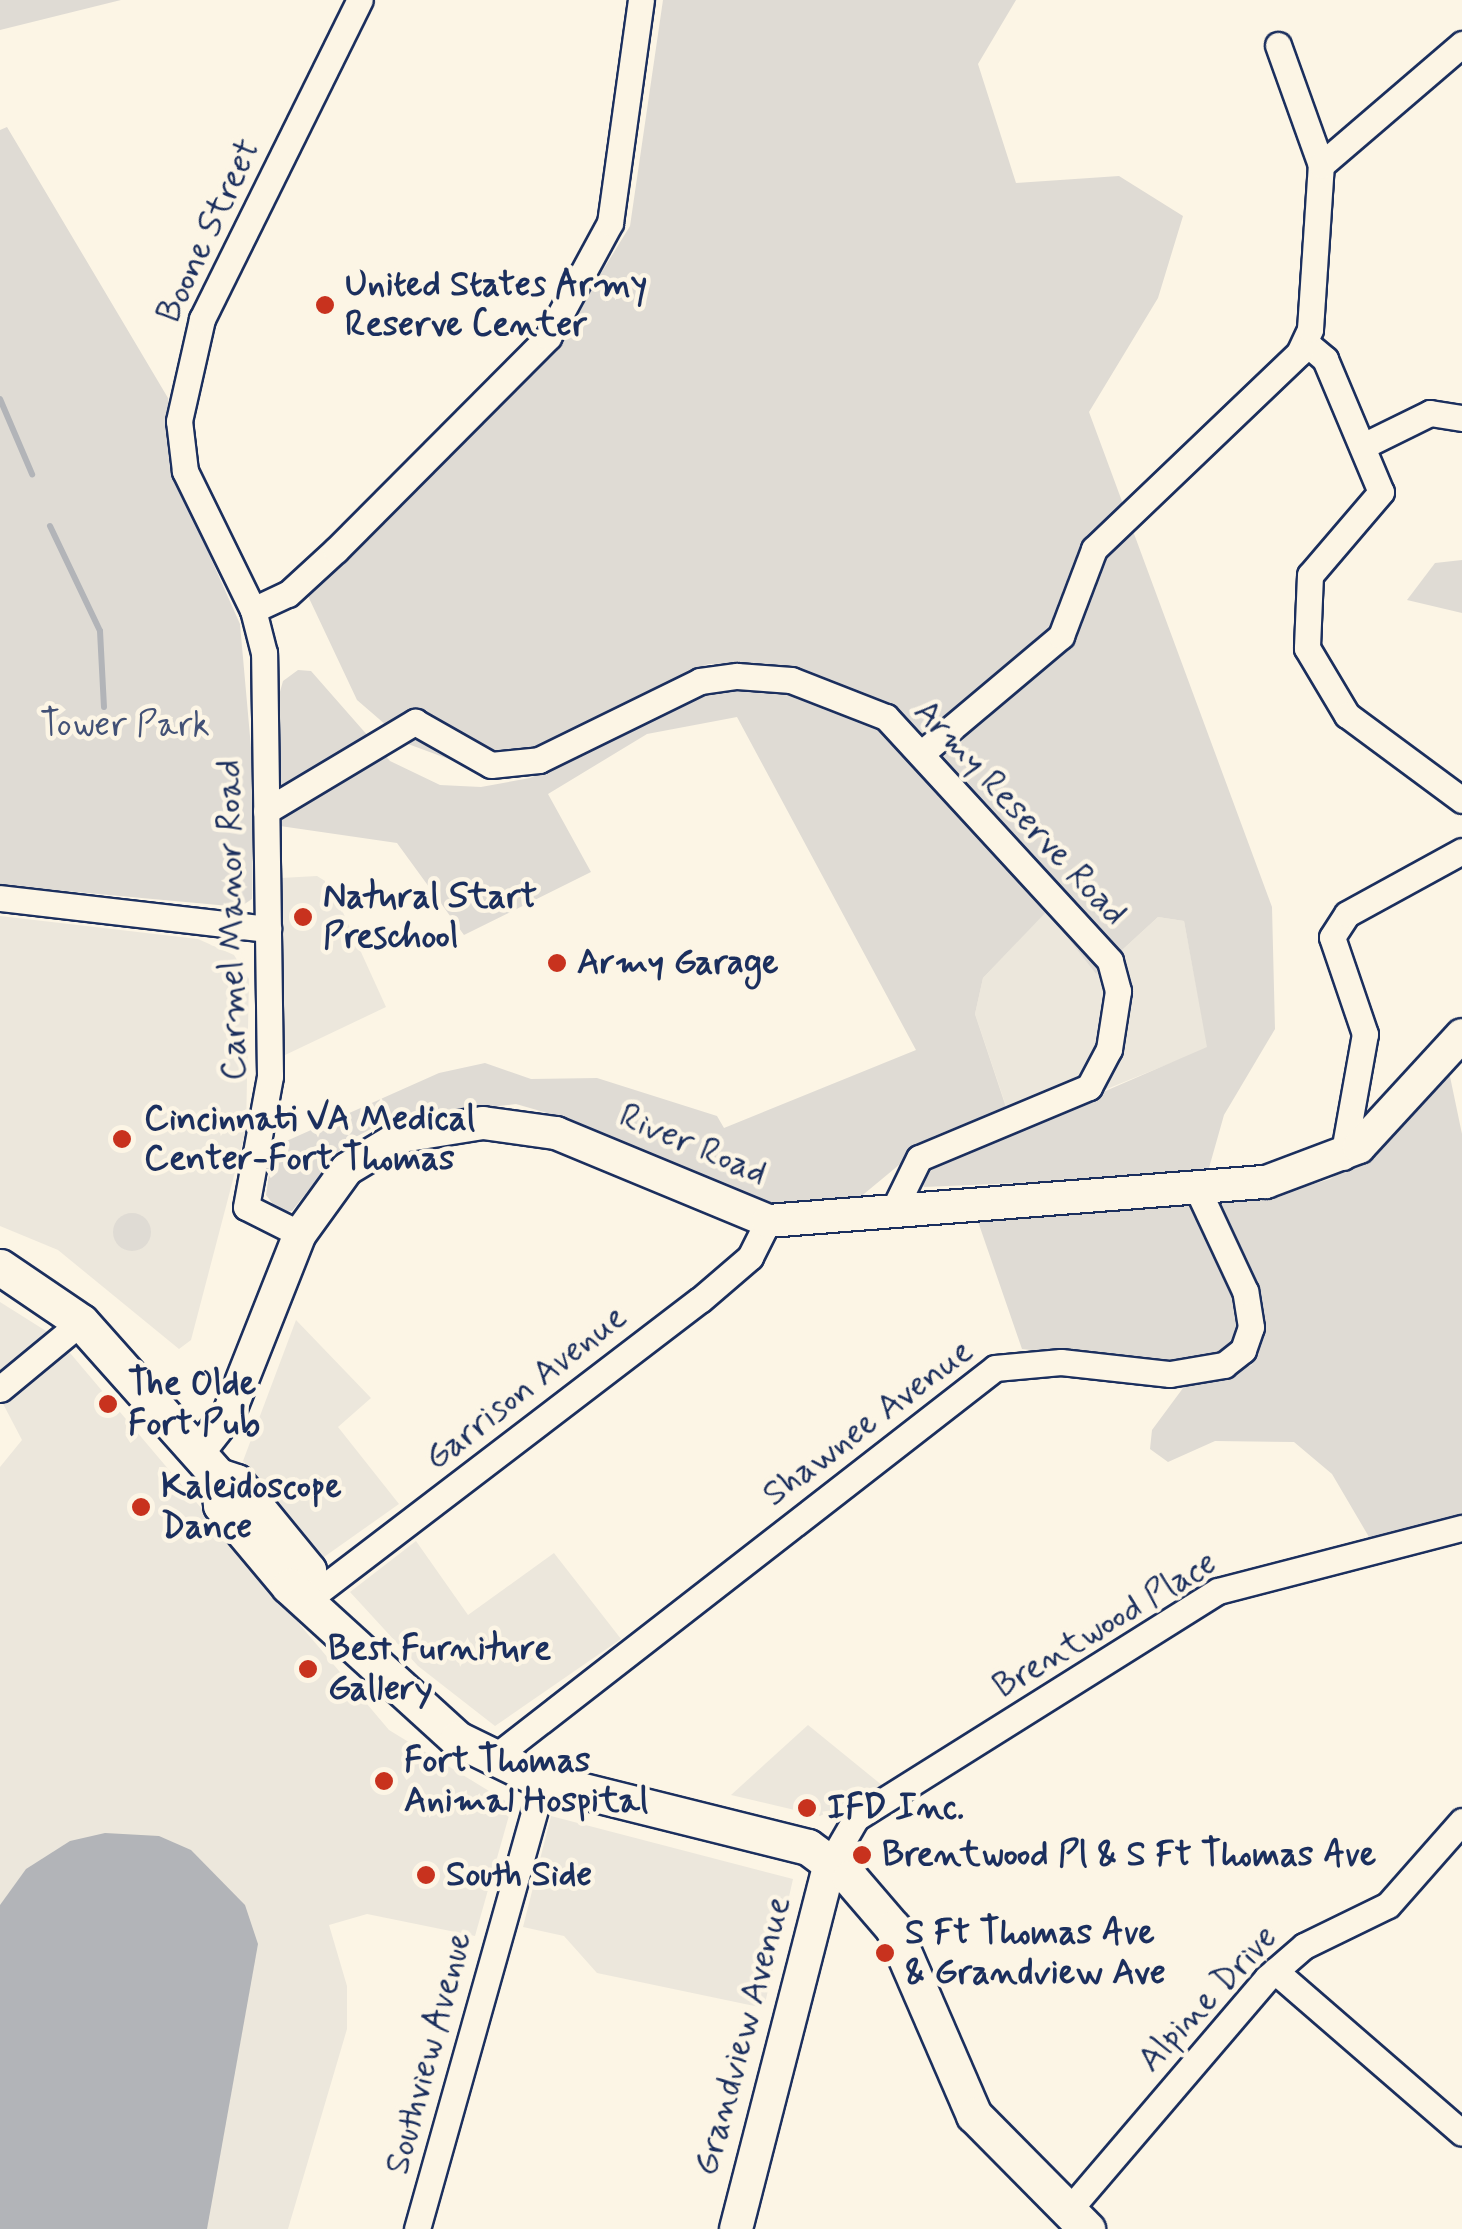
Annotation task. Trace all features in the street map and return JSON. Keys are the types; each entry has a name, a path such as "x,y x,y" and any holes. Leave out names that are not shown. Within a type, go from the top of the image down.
{"main road":[{"path":"0,1256 67,1292 81,1322"},
{"path":"0,1267 81,1322 208,1464 236,1482 308,1570 312,1598 416,1709 491,1760 543,1781 788,1840 830,1863 893,1928 956,2082 990,2139 1077,2220"}],"street":[{"name":"Boone Street","path":"253,610 185,472 182,391 207,308 360,0"},
{"path":"253,610 288,594 336,550 548,336 610,223 641,0"},
{"path":"1321,165 1462,44"},
{"path":"922,753 1061,636 1094,549 1306,343 1321,165 1278,45"},
{"path":"1306,343 1326,359 1367,444 1379,500 1310,575 1307,648 1348,715 1462,800"},
{"path":"1367,444 1430,413 1462,418"},
{"name":"Carmel Manor Road","path":"253,610 264,653 268,1117 246,1207 300,1234"},
{"name":"Army Reserve Road","path":"266,811 397,727 415,722 491,765 517,764 700,681 737,676 843,696 886,717 1110,962 1117,1014 1090,1087 919,1158 895,1208"},
{"path":"1342,1157 1365,1034 1332,937 1347,914 1462,851"},
{"path":"0,898 268,929"},
{"name":"River Road","path":"208,1464 300,1234 368,1152 402,1136 483,1123 556,1133 768,1221 895,1208 1197,1188 1290,1178 1342,1157 1462,1035"},
{"name":"Shawnee Avenue","path":"491,1760 996,1368 1016,1361 1198,1372 1224,1365 1248,1339 1245,1292 1197,1188"},
{"name":"Garrison Avenue","path":"312,1598 700,1300 750,1258 768,1221"},
{"path":"0,1390 81,1322"},
{"name":"Brentwood Place","path":"830,1863 838,1836 866,1810 1218,1592 1462,1528"},
{"name":"Southview Avenue","path":"417,2229 543,1781"},
{"name":"Alpine Drive","path":"1077,2220 1275,1971 1304,1946 1372,1918 1462,1821"},
{"name":"Grandview Avenue","path":"736,2229 830,1863"},
{"path":"1275,1971 1462,2133"}],"shaded area":[{"path":"317,876 330,884 386,1007 283,1056 281,878"},
{"path":"1047,910 1096,974 1158,917 1184,921 1208,1048 1013,1127 975,1014 983,978"},
{"name":"Cincinnati VA Medical Center-Fort Thomas","path":"0,916 198,939 234,955 249,979 246,1130 191,1340 179,1349 58,1250 0,1226"},
{"path":"0,1302 54,1336 0,1381"},
{"path":"296,1320 371,1398 338,1427 399,1504 324,1557 243,1461"},
{"path":"65,1347 389,1730 512,1805 475,1936 367,1914 329,1925 347,1986 347,2029 288,2229 0,2229 0,1467 22,1440 0,1398"},
{"path":"416,1541 468,1615 554,1553 621,1639 495,1726 418,1666 350,1592"},
{"path":"808,1725 883,1786 820,1816 731,1795"},
{"path":"551,1816 793,1879 764,2008 597,1973 564,1936 523,1927"},
{"path":"105,1833 159,1836 191,1850 245,1905 258,1944 207,2229 0,2229 0,1905 26,1869 70,1841"}],"green space":[{"path":"0,0 121,0 0,30"},
{"path":"663,0 1016,0 978,64 1016,183 1119,176 1183,216 1158,298 1089,412 1272,907 1275,1029 1224,1115 1207,1175 924,1187 916,1173 1207,1047 1184,921 1158,917 1096,974 1047,911 983,978 975,1014 1006,1107 934,1136 853,1203 746,1202 575,1121 516,1104 390,1119 346,1142 292,1211 279,1212 266,1195 273,1147 439,1073 485,1063 531,1079 597,1078 717,1116 724,1128 916,1050 737,717 647,734 548,794 591,872 464,935 397,843 280,826 276,706 283,681 298,670 311,671 390,761 440,785 481,787 530,778 700,693 798,688 849,708 861,693 764,663 708,664 549,744 500,762 454,761 408,744 357,700 308,596 571,322 630,226"},
{"name":"Tower Park","path":"7,127 168,398 172,471 240,624 254,781 252,899 240,907 0,885 0,130"},
{"path":"1462,560 1462,613 1407,600 1435,563"},
{"path":"1448,1067 1462,1134 1462,1515 1369,1537 1332,1474 1294,1442 1215,1441 1168,1462 1150,1449 1152,1430 1186,1384 1252,1365 1234,1349 1180,1365 1022,1349 974,1210 1287,1192 1330,1179 1394,1135"},
{"path":"132,1213 145,1219 151,1232 145,1245 132,1251 119,1245 113,1232 119,1219"}],"waterway":[{"path":"0,399 32,474"},
{"path":"50,526 100,631 104,707"}],"place":[{"name":"United States Army Reserve Center","path":"325,305"},
{"name":"Natural Start Preschool","path":"303,917"},
{"name":"Army Garage","path":"557,963"},
{"name":"Cincinnati VA Medical Center-Fort Thomas","path":"122,1139"},
{"name":"The Olde Fort Pub","path":"108,1404"},
{"name":"Kaleidoscope Dance","path":"141,1507"},
{"name":"Best Furniture Gallery","path":"308,1669"},
{"name":"Fort Thomas Animal Hospital","path":"384,1781"},
{"name":"IFD Inc.","path":"807,1808"},
{"name":"Brentwood Pl & S Ft Thomas Ave","path":"862,1855"},
{"name":"South Side","path":"426,1875"},
{"name":"S Ft Thomas Ave & Grandview Ave","path":"885,1953"}]}
